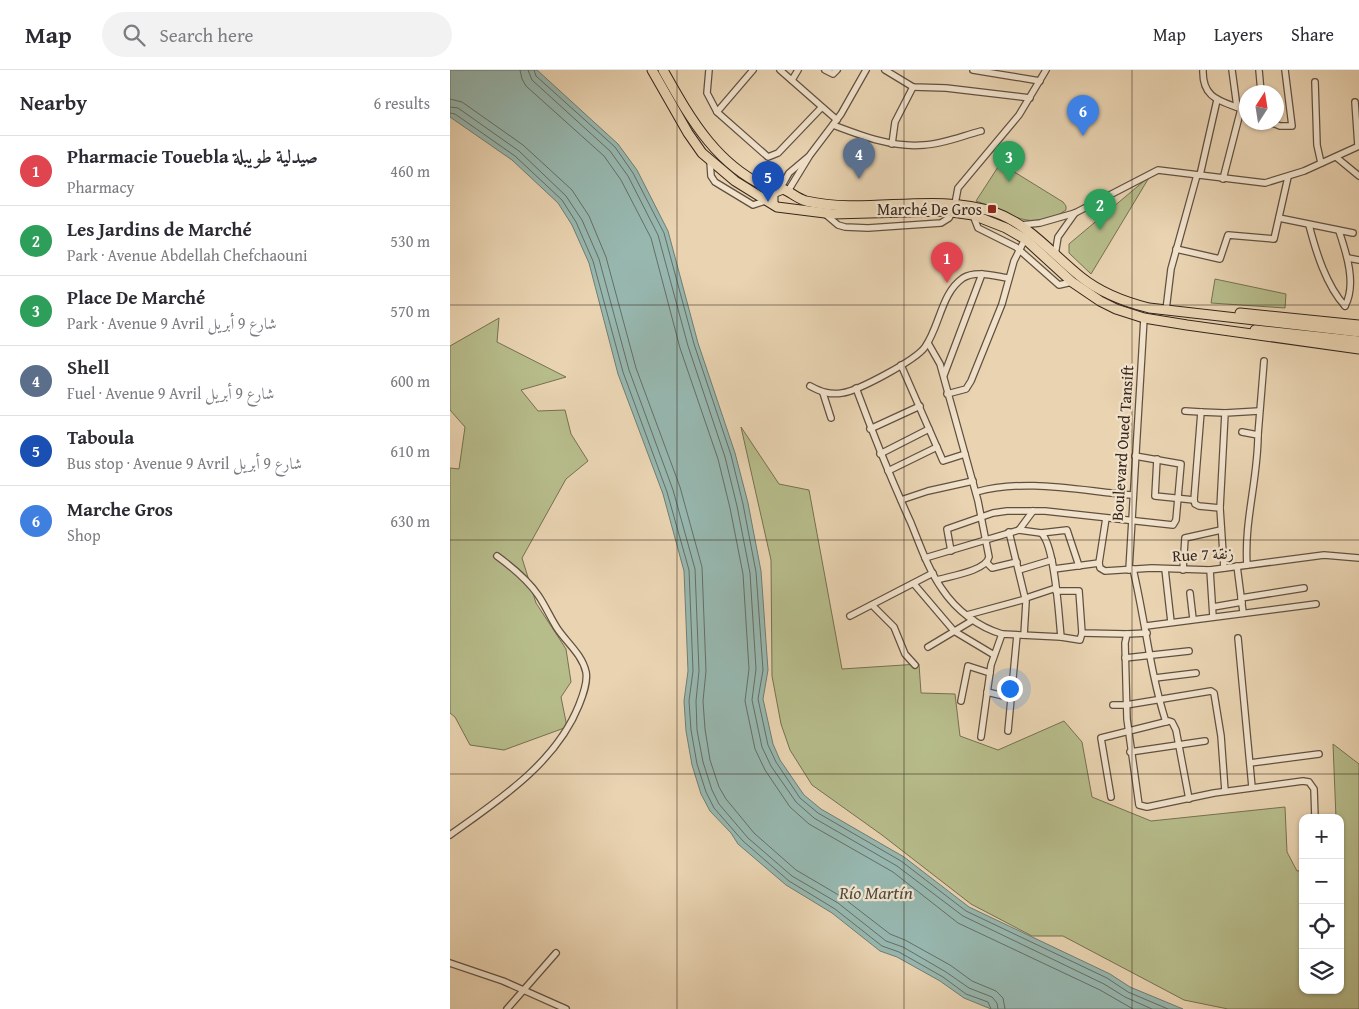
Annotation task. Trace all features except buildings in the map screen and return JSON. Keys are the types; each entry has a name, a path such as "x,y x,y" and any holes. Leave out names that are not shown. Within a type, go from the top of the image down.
{"highway":[{"path":"652,70 688,133 710,160 735,181 777,207 824,213 869,214 954,208 1006,228 1099,289 1126,302 1170,310 1359,332"},
{"path":"663,70 698,128 715,151 739,171 805,200 834,205 982,208 1017,223 1050,256 1072,282 1100,301 1144,318 1359,349"},
{"path":"770,201 772,196 783,191"},
{"path":"783,191 791,201 786,207"},
{"path":"1170,310 1245,313 1359,325"},
{"path":"1187,325 1307,334 1359,341"}],"street":[{"path":"709,70 708,93 717,112 764,155 770,157 778,154 821,108"},
{"path":"717,112 753,70"},
{"path":"780,70 835,122 892,144 925,145 981,131"},
{"path":"792,80 798,70"},
{"path":"825,70 833,74 837,70"},
{"path":"783,191 835,122 866,70"},
{"path":"885,70 913,87 946,88 1030,98"},
{"path":"896,76 899,70"},
{"path":"973,70 1040,80"},
{"path":"824,213 841,227 868,228 941,223 949,218 954,208 958,188 1006,132 1030,98 1046,70"},
{"path":"1203,70 1206,92 1218,100 1239,108"},
{"path":"1232,70 1239,100"},
{"path":"1259,70 1260,85"},
{"path":"1284,126 1292,126 1285,70"},
{"path":"1314,82 1317,145 1321,163"},
{"path":"892,144 895,122 913,87"},
{"path":"1170,310 1171,269 1218,100"},
{"path":"1017,223 1040,223 1075,213 1151,172 1162,170 1258,184 1288,177 1359,146 1355,102"},
{"path":"1223,179 1239,117"},
{"path":"1336,157 1359,176"},
{"path":"710,160 711,176 715,182 753,205 770,201"},
{"path":"1176,249 1221,259 1228,235 1274,239 1288,177"},
{"path":"1050,256 1058,237 1075,213"},
{"path":"972,215 978,228 1019,250 1059,285 1072,282"},
{"path":"1279,218 1354,233"},
{"path":"1310,225 1320,261 1345,306 1349,285 1348,258 1339,230"},
{"path":"947,394 966,389 972,381 1002,304 1008,278 1025,240"},
{"path":"1348,258 1359,260"},
{"path":"810,386 823,393 844,393 901,365 921,353 928,343 953,288 964,277 982,274 1008,278"},
{"path":"943,376 982,274"},
{"name":"Boulevard Oued Tansift","path":"1144,318 1132,495 1131,569 1146,626 1158,699 1166,722 1171,721 1174,724 1178,745"},
{"path":"928,343 938,358 976,492 989,557 987,563 981,568 936,580"},
{"path":"1247,565 1247,520 1257,458 1264,361"},
{"path":"901,365 943,461 965,454"},
{"path":"856,388 880,454 925,558 936,580 947,596 967,615 973,620 1002,634 1061,637 1080,640 1082,633 1079,591 1056,589 967,615"},
{"path":"823,393 831,418"},
{"path":"870,429 920,406"},
{"path":"1185,410 1225,413 1259,411"},
{"path":"1201,412 1194,504 1220,508"},
{"path":"1224,568 1220,508 1225,413"},
{"path":"880,454 929,429"},
{"path":"1242,432 1258,435"},
{"path":"888,471 937,447"},
{"path":"951,551 947,529 999,512 1033,511 1131,519 1173,525 1176,520 1181,464 1135,456"},
{"path":"1157,459 1155,496 1178,500 1194,500"},
{"path":"901,500 928,491 973,481"},
{"path":"976,492 1004,486 1025,486 1132,495"},
{"path":"1019,530 1033,511"},
{"path":"1099,563 1106,518"},
{"path":"925,558 1019,530 1041,533 1068,530 1079,566"},
{"path":"1183,570 1185,538 1221,530"},
{"path":"1009,532 1026,598 1024,636"},
{"path":"1041,533 1047,541 1054,569 1061,637"},
{"name":"Rue 7 زنقة","path":"1054,569 1099,563 1100,568 1105,571 1131,569 1210,570 1324,555 1359,558"},
{"path":"450,835 494,805 560,742 570,727 586,684 586,674 581,658 564,639 539,596 512,567 497,556"},
{"path":"1019,570 1052,560"},
{"path":"987,563 992,568 1017,562"},
{"path":"1237,566 1243,612"},
{"path":"1165,569 1171,622"},
{"path":"1210,570 1213,617"},
{"path":"850,616 933,573"},
{"path":"914,584 954,632 994,655"},
{"path":"1213,607 1304,588"},
{"path":"1190,593 1193,620"},
{"path":"1146,626 1316,604"},
{"path":"872,605 894,628 906,654 915,666"},
{"path":"928,647 973,620"},
{"path":"1082,633 1147,633"},
{"path":"981,737 990,674 994,655 1002,634"},
{"path":"1127,634 1126,705 1130,752 1139,805 1147,807 1225,791 1308,782 1314,789 1316,814"},
{"path":"1008,731 1017,635"},
{"path":"1238,638 1252,787"},
{"path":"1126,658 1189,651"},
{"path":"962,701 968,666 990,674"},
{"path":"1155,678 1196,673"},
{"path":"1113,705 1126,705 1211,691 1214,693 1221,736 1225,791"},
{"path":"987,692 1012,698"},
{"path":"1111,797 1100,739 1103,736 1166,722"},
{"path":"1130,752 1205,741"},
{"path":"1178,745 1189,799"},
{"path":"1250,763 1319,754"},
{"path":"508,1009 556,953"},
{"path":"450,963 523,990 566,1009"}],"green space":[{"path":"1003,165 1063,202 1066,210 1054,217 1031,221 1010,215 976,201 998,167"},
{"path":"1150,176 1091,274 1069,253 1069,244"},
{"path":"1215,279 1286,294 1285,308 1211,303"},
{"path":"499,318 497,342 566,377 521,390 538,411 565,410 571,434 588,461 566,479 522,558 536,603 566,649 571,682 561,697 567,727 504,750 470,745 455,717 450,713 450,468 459,469 465,427 450,410 450,346"},
{"path":"741,427 779,484 809,490 842,669 919,664 921,693 955,694 960,736 998,750 1064,721 1082,742 1092,797 1151,821 1285,807 1287,852 1297,871 1299,871 1299,994 1344,994 1344,814 1336,814 1333,744 1359,764 1359,1009 1228,1009 1184,1000 1063,936 1032,936 971,904 882,835 812,785 790,750 781,724 772,676 771,560"}],"water":[{"name":"Río Martín","path":"450,70 537,70 618,144 637,170 668,231 698,343 735,453 748,503 761,571 768,670 763,699 773,744 780,760 804,795 821,809 904,857 969,907 1110,974 1130,987 1183,1009 991,1009 964,998 940,981 897,957 880,951 832,913 786,885 738,844 731,833 710,811 701,794 692,765 686,731 684,701 688,671 684,571 663,494 618,374 589,263 572,225 558,203 512,160 450,117"}],"place":[{"name":"Marche Gros","path":"1083,136"},
{"name":"Shell","path":"859,179"},
{"name":"Place De Marché","path":"1009,182"},
{"name":"Taboula","path":"768,202"},
{"name":"Marché De Gros","path":"992,209"},
{"name":"Les Jardins de Marché","path":"1100,230"},
{"name":"Pharmacie Touebla صيدلية طويبلة","path":"947,283"}]}
